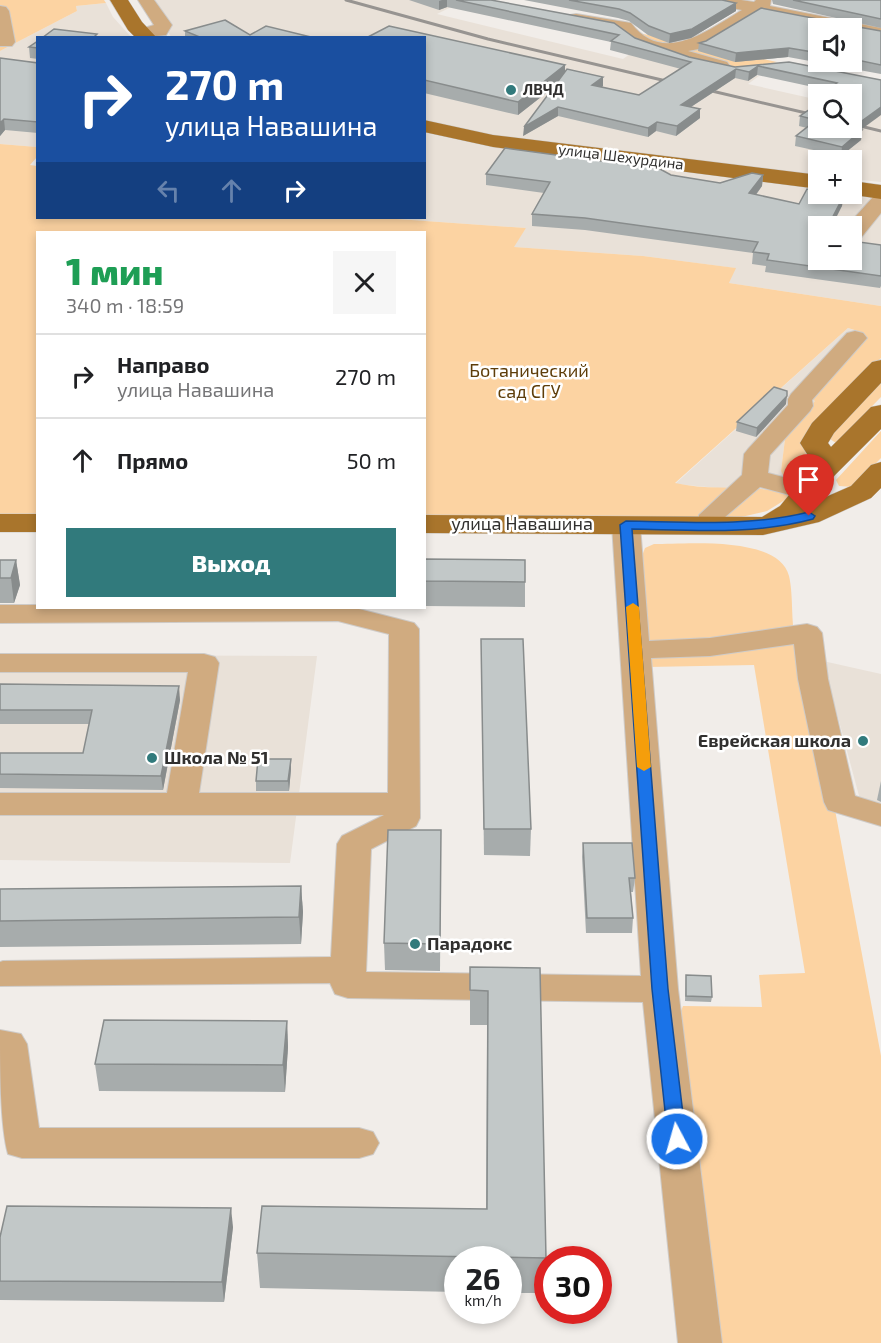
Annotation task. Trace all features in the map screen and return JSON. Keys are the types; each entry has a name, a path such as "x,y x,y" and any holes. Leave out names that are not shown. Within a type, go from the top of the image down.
{"main road":[{"path":"119,0 135,26 146,36"},
{"name":"улица Шехурдина","path":"426,126 493,141 808,181"},
{"path":"862,189 881,192"},
{"path":"817,480 823,457 814,443 822,429 881,368"},
{"path":"763,526 790,512 881,413"},
{"path":"866,490 881,471"},
{"name":"улица Навашина","path":"426,524 763,526 809,516 866,490"},
{"path":"0,523 36,523"}],"street":[{"path":"146,0 162,25 160,31 146,36"},
{"path":"716,0 763,4 881,33"},
{"path":"670,50 698,44 763,4"},
{"path":"0,11 6,42"},
{"path":"559,15 618,25 628,29 633,38 695,60 741,69"},
{"path":"862,222 881,200"},
{"path":"712,526 712,515 755,477 757,454 801,406 800,399 855,338"},
{"path":"755,477 817,480 818,487 825,494 838,498 866,490"},
{"path":"626,525 660,989 700,1343"},
{"path":"0,614 338,612 404,629 404,818 354,844 348,986 660,989"},
{"path":"636,650 710,647 807,633 813,679 840,802 881,815"},
{"path":"0,663 204,663 182,804"},
{"path":"0,804 404,804"},
{"path":"3,974 349,970"},
{"path":"0,1044 8,1044 21,1143 359,1143"}],"shaded area":[{"path":"151,0 465,0 437,14 623,59 634,51 759,76 748,84 808,98 808,138 862,138 862,110 881,115 881,182 862,180 862,150 808,150 808,174 498,136 426,120 426,36 170,36"},
{"path":"106,3 113,17 130,36 36,36 36,147 0,144 0,51 77,11 76,6"},
{"path":"426,133 490,147 808,188 808,204 862,204 862,197 881,200 881,306 729,283 735,268 643,256 513,247 526,228 397,219 426,219"},
{"path":"848,328 865,334 808,396 816,401 785,439 781,471 805,483 793,495 675,484"},
{"name":"Школа № 51","path":"0,655 317,656 290,863 0,860"},
{"name":"Еврейская школа","path":"823,661 881,674 881,812 862,807"}],"green space":[{"path":"0,0 104,0 106,3 76,6 77,11 0,51"},
{"path":"634,32 777,62 749,68 721,66 690,57"},
{"name":"Ботанический сад СГУ","path":"0,144 36,147 36,158 30,165 36,166 36,219 397,219 526,228 514,247 643,256 736,268 729,283 881,306 881,358 810,429 805,450 811,475 805,483 784,477 781,471 785,439 815,401 807,396 864,333 848,328 675,483 690,486 764,489 793,495 767,511 737,518 426,517 426,231 36,231 36,515 0,515"},
{"path":"881,381 881,397 836,443 830,439 834,430"},
{"path":"881,431 881,458 853,487 839,486 836,480"},
{"path":"708,543 750,548 768,554 782,563 789,576 795,637 797,645 807,660 881,1056 881,1343 715,1343 678,1019 683,1006 762,1007 759,975 805,973 754,665 648,667 642,556 645,548 654,544"}],"building":[{"path":"456,0 491,0 614,23 635,38 689,57 735,67 789,62 808,66 808,72 840,72 881,80 881,107 862,121 862,84 836,84 758,66 749,72 736,69 681,105 700,109 677,126 657,122 648,128 558,107 524,127 567,69 603,77 592,85 639,95 691,62 611,41 619,35"},
{"path":"569,0 722,0 736,3 692,29 670,34 649,26 630,13 619,9"},
{"path":"793,0 881,0 881,19"},
{"path":"761,8 812,18 808,18 808,51 789,48 736,53 699,43"},
{"path":"225,20 250,35 266,26 307,36 197,36 185,31"},
{"path":"389,26 565,65 518,102 426,80 426,36 370,36"},
{"path":"862,28 881,31 881,65 862,61"},
{"path":"54,29 97,34 95,36 45,36"},
{"path":"0,58 36,63 36,122 4,119 0,123"},
{"path":"808,111 808,118 800,116"},
{"path":"808,126 808,138 853,138 842,147 796,136"},
{"path":"505,148 660,169 671,175 720,183 752,173 763,175 749,193 799,204 807,189 808,204 839,204 833,216 808,216 808,266 767,260 769,254 753,252 758,242 585,218 532,214 550,182 486,174"},
{"path":"862,242 881,245 881,276 838,270 862,270"},
{"path":"774,387 787,391 787,396 757,428 737,422"},
{"path":"426,559 525,560 525,582 426,581"},
{"path":"0,560 16,560 11,578 0,578"},
{"path":"481,639 523,639 531,829 484,829"},
{"path":"0,684 179,686 161,776 0,774 0,753 83,753 92,710 0,710"},
{"path":"258,759 291,759 288,781 256,781"},
{"path":"388,830 441,830 440,944 384,943"},
{"path":"583,843 632,843 635,878 629,878 633,918 587,918"},
{"path":"301,886 299,917 0,921 0,889"},
{"path":"470,967 540,968 546,1246 534,1246 534,1258 522,1258 522,1246 444,1246 444,1256 257,1253 262,1206 487,1209 488,991 470,990"},
{"path":"686,975 711,976 712,997 686,996"},
{"path":"104,1020 287,1021 283,1065 95,1064"},
{"path":"7,1206 231,1208 222,1282 0,1281 0,1237"}],"railway":[{"path":"346,0 488,39 679,84"},
{"path":"699,88 808,113"},
{"path":"862,126 881,131"}],"slow traffic":[{"path":"633,607 644,767"}],"place":[{"name":"ЛВЧД","path":"511,90"},
{"name":"Еврейская школа","path":"863,741"},
{"name":"Школа № 51","path":"152,758"},
{"name":"Парадокс","path":"415,944"}],"route":[{"path":"677,1139 660,989 626,525 749,527 789,522 809,516"}]}
